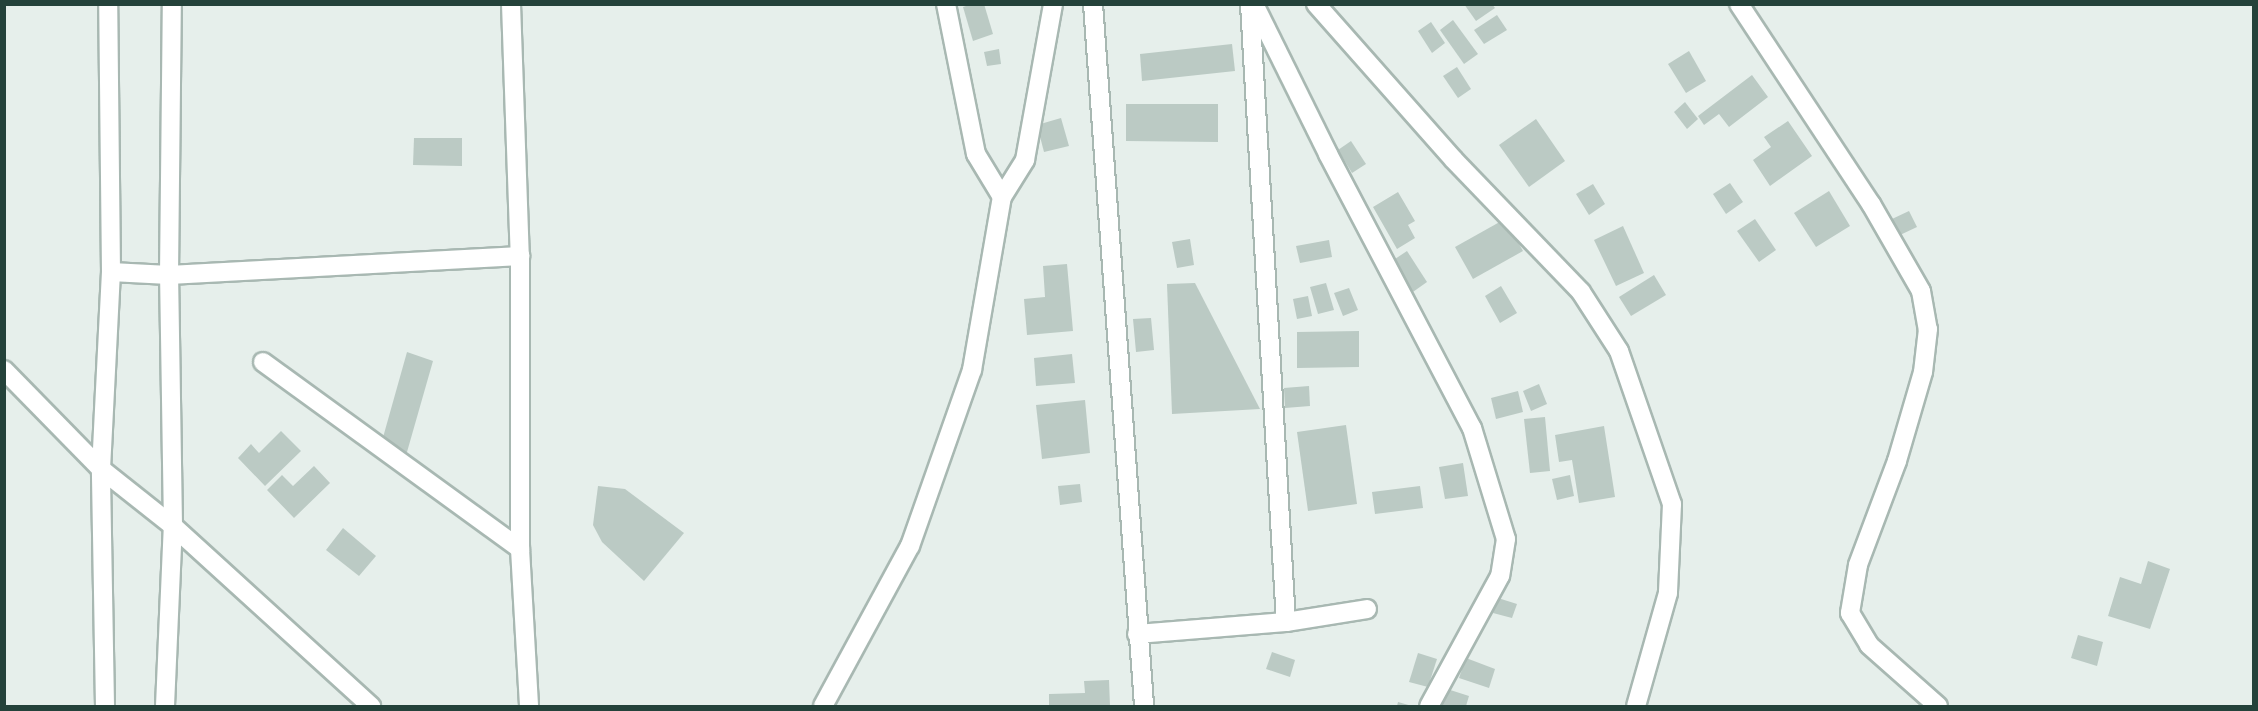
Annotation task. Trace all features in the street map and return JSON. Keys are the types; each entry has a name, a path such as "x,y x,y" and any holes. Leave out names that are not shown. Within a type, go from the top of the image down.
{"street":[{"path":"105,706 101,469 111,272 108,4"},
{"path":"165,706 173,526 169,275 172,4"},
{"path":"511,4 519,256 520,549 529,706"},
{"path":"946,4 976,154 1002,197"},
{"path":"824,706 910,546 968,381 1002,197 1025,160 1053,4"},
{"path":"1093,4 1144,706"},
{"path":"1252,4 1286,622"},
{"path":"1252,4 1328,154 1473,428 1506,538 1500,576 1429,706"},
{"path":"1316,4 1454,160 1581,292 1619,351 1672,504 1668,593 1636,706"},
{"path":"1739,4 1871,204 1921,291 1928,329 1923,372 1897,461 1858,565 1850,613 1869,645 1938,706"},
{"path":"111,272 169,275 519,256"},
{"path":"263,362 520,549"},
{"path":"4,370 101,469 173,526 370,706"},
{"path":"1137,634 1286,622 1367,609"}],"building":[{"path":"984,4 993,34 973,41 963,7"},
{"path":"1464,4 1492,4 1495,8 1476,21"},
{"path":"1497,15 1507,30 1484,44 1474,30"},
{"path":"1453,20 1478,54 1464,64 1440,30"},
{"path":"1431,22 1445,43 1432,53 1418,31"},
{"path":"1232,44 1235,71 1142,81 1140,54"},
{"path":"999,49 1001,64 987,66 984,52"},
{"path":"1689,51 1706,81 1686,93 1668,64"},
{"path":"1457,67 1471,89 1458,98 1443,76"},
{"path":"1752,75 1768,97 1729,127 1719,114 1704,125 1698,116"},
{"path":"1685,102 1698,119 1687,129 1674,112"},
{"path":"1126,104 1218,104 1218,142 1126,141"},
{"path":"1061,118 1069,146 1044,152 1037,125"},
{"path":"1536,119 1565,161 1529,187 1499,145"},
{"path":"1788,121 1812,156 1770,186 1753,160 1771,147 1764,137"},
{"path":"414,138 462,138 462,166 413,165"},
{"path":"1351,141 1366,164 1352,173 1338,150"},
{"path":"1730,183 1743,202 1726,214 1713,194"},
{"path":"1593,184 1605,204 1589,215 1576,194"},
{"path":"1829,191 1850,226 1816,247 1794,213"},
{"path":"1398,192 1415,221 1408,225 1415,238 1397,249 1373,207"},
{"path":"1909,211 1917,227 1900,235 1892,219"},
{"path":"1505,219 1523,251 1473,279 1455,247"},
{"path":"1755,219 1776,250 1759,262 1737,231"},
{"path":"1623,226 1644,273 1616,286 1594,240"},
{"path":"1190,239 1194,265 1177,268 1172,242"},
{"path":"1329,240 1332,257 1300,263 1296,246"},
{"path":"1407,251 1427,282 1410,294 1389,263"},
{"path":"1067,264 1073,331 1027,335 1024,299 1045,297 1043,266"},
{"path":"1654,275 1666,295 1631,316 1619,297"},
{"path":"1195,283 1260,409 1172,414 1167,284"},
{"path":"1326,283 1334,310 1318,314 1310,287"},
{"path":"1501,286 1517,313 1500,323 1485,296"},
{"path":"1349,288 1358,310 1343,316 1334,293"},
{"path":"1308,296 1312,316 1297,319 1293,299"},
{"path":"1151,318 1154,350 1136,352 1133,319"},
{"path":"1359,331 1359,367 1297,368 1297,332"},
{"path":"407,352 433,361 405,459 382,441"},
{"path":"1072,354 1075,383 1036,386 1034,358"},
{"path":"1539,384 1547,404 1531,411 1523,391"},
{"path":"1309,386 1310,406 1285,408 1284,388"},
{"path":"1518,391 1523,412 1496,419 1491,398"},
{"path":"1085,400 1090,453 1042,459 1036,405"},
{"path":"1545,417 1550,471 1530,473 1524,419"},
{"path":"1346,425 1357,504 1308,511 1297,432"},
{"path":"1604,426 1615,497 1579,503 1572,460 1559,462 1555,435"},
{"path":"281,431 301,451 265,486 238,458 251,444 259,453"},
{"path":"1463,463 1468,496 1445,499 1439,467"},
{"path":"314,466 330,483 294,518 267,490 282,475 293,486"},
{"path":"1570,475 1574,496 1557,500 1552,479"},
{"path":"1080,484 1082,502 1060,505 1058,486"},
{"path":"598,486 625,489 684,533 644,581 602,542 593,525"},
{"path":"1420,486 1423,508 1375,514 1372,492"},
{"path":"343,528 376,556 359,576 326,550"},
{"path":"2148,561 2170,569 2150,629 2108,616 2120,577 2141,584"},
{"path":"1498,598 1517,604 1512,618 1493,613"},
{"path":"2078,635 2103,642 2097,666 2071,658"},
{"path":"1272,652 1295,660 1290,677 1266,669"},
{"path":"1418,653 1437,659 1428,687 1409,682"},
{"path":"1466,658 1495,669 1489,688 1459,678"},
{"path":"1109,680 1110,706 1049,706 1049,694 1085,693 1084,681"},
{"path":"1444,688 1469,696 1466,706 1437,706"},
{"path":"1398,702 1412,706 1397,706"}]}
